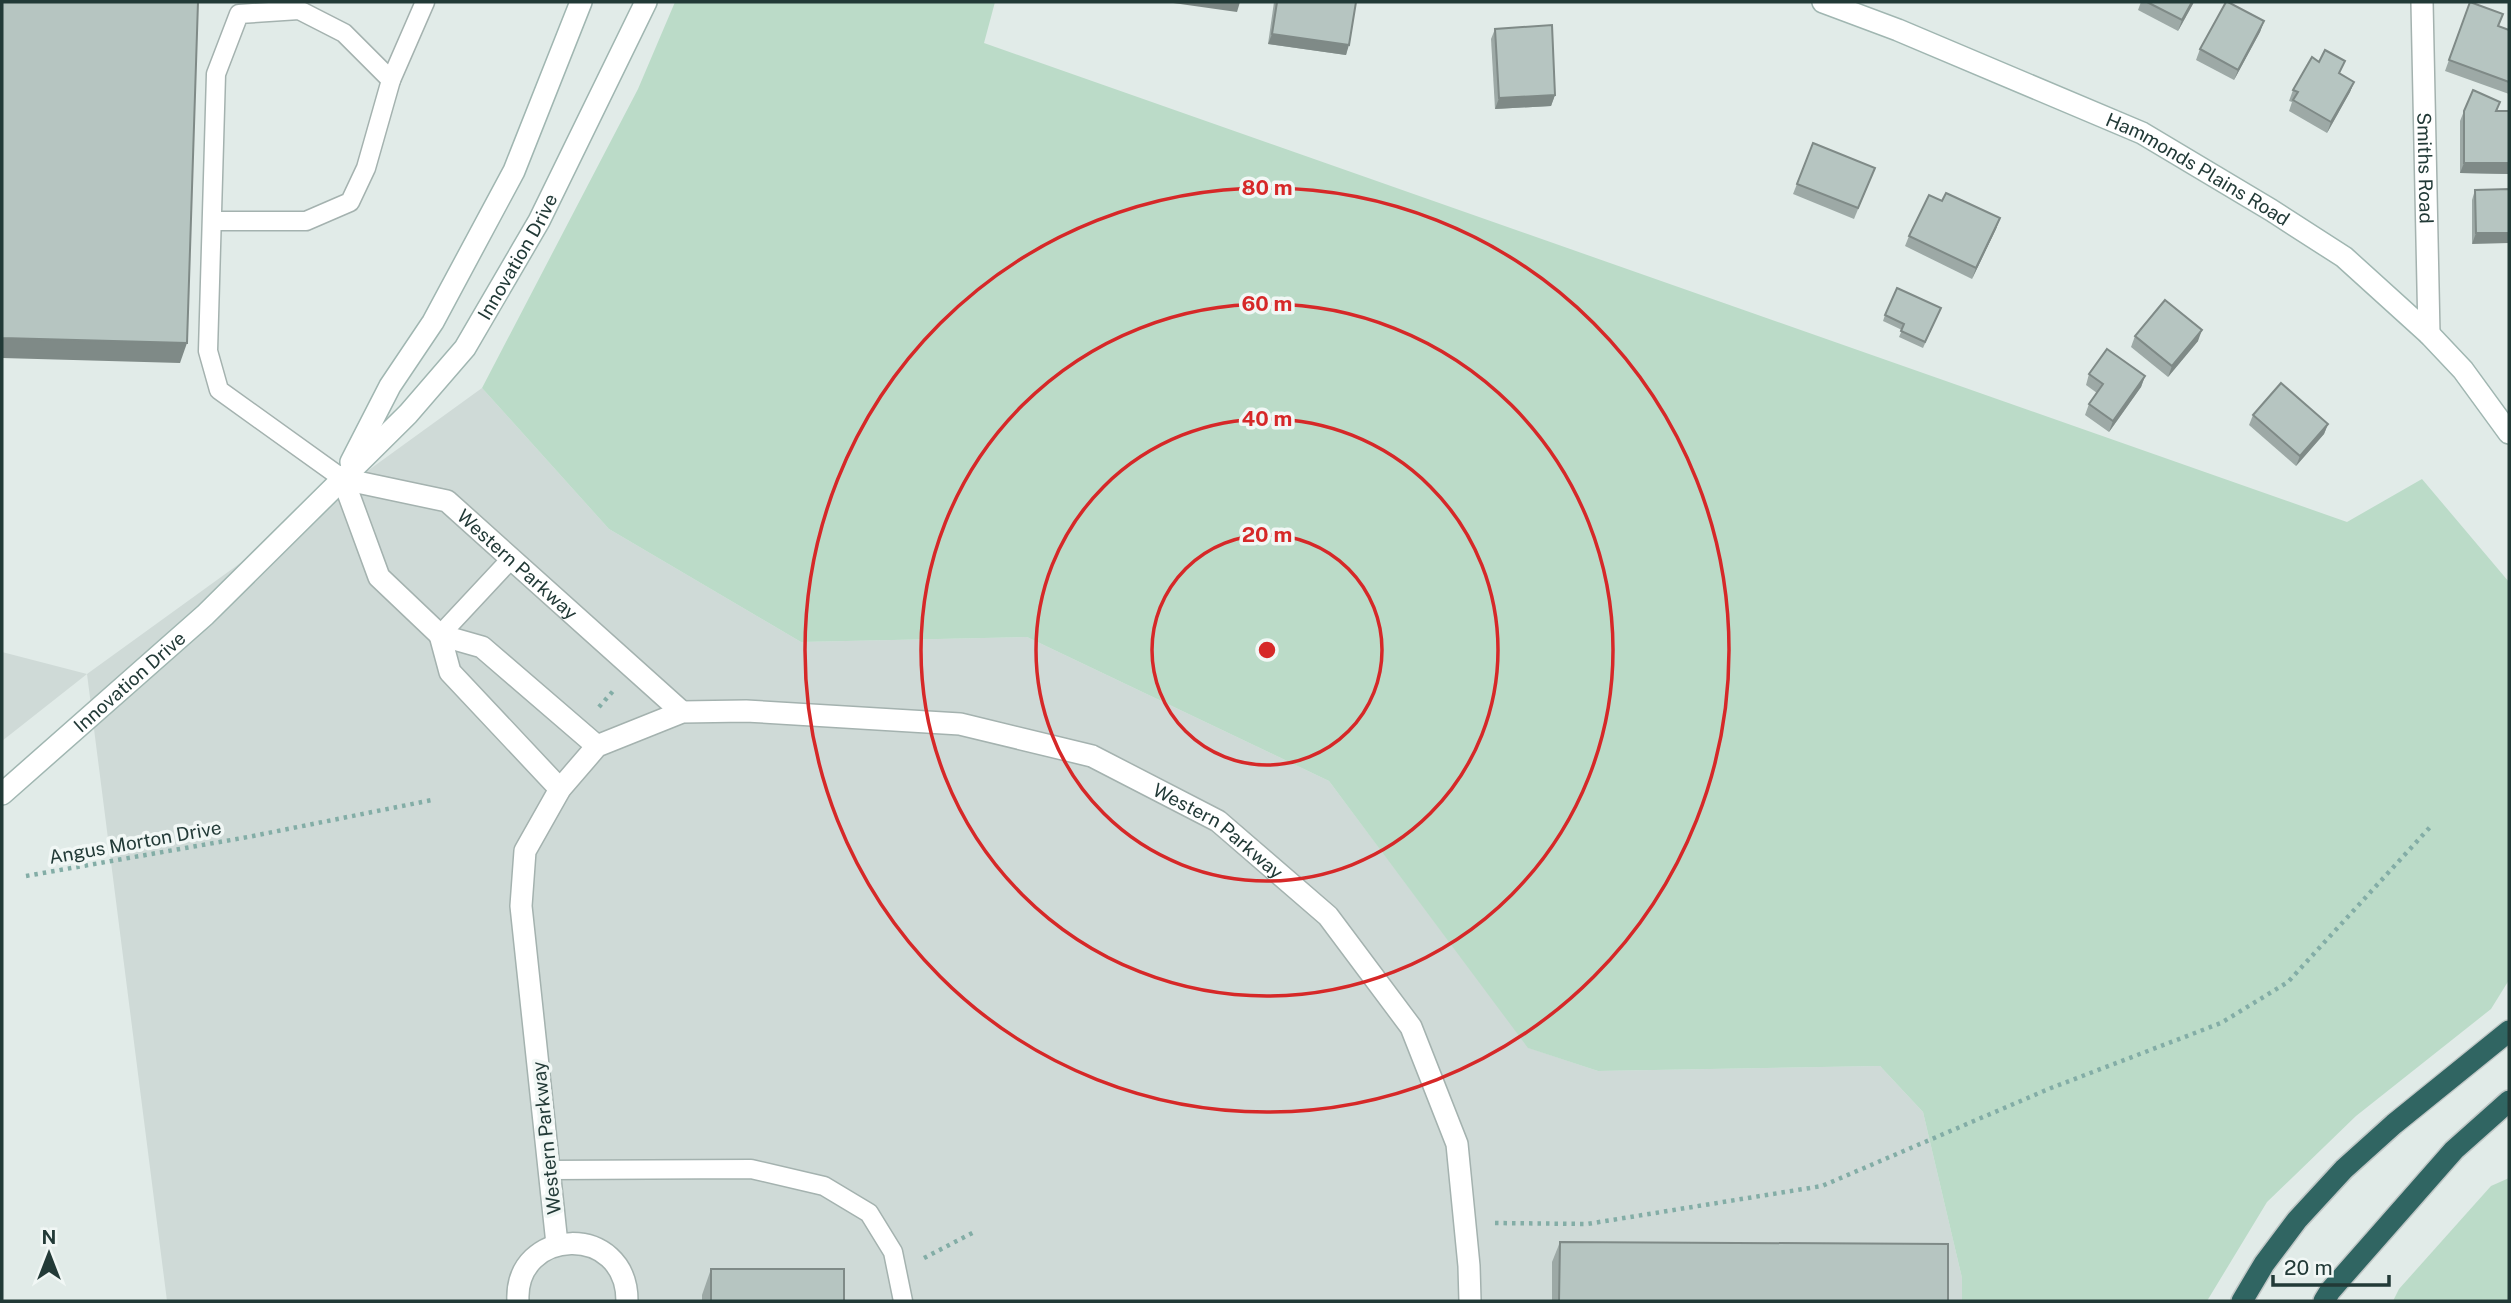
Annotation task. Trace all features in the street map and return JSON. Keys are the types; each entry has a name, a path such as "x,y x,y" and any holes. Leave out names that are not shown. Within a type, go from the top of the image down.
{"highway":[{"path":"2242,1301 2264,1264 2297,1220 2344,1169 2394,1124 2509,1031"},
{"path":"2325,1301 2330,1291 2454,1150 2509,1101"},
{"path":"2454,1150 2509,1119"}],"street":[{"name":"Innovation Drive","path":"343,479 390,386 433,322 514,171 581,2"},
{"name":"Innovation Drive","path":"2,794 205,615 408,414 465,348 539,221 646,2"},
{"name":"Hammonds Plains Road","path":"1823,2 1898,30 2142,133 2271,210 2344,257 2429,334 2463,370 2509,433"},
{"name":"Smiths Road","path":"2422,2 2429,334"},
{"name":"Western Parkway","path":"343,479 447,501 682,712"},
{"path":"343,479 379,577 440,635 482,647 597,746"},
{"path":"440,635 450,672 560,789"},
{"name":"Western Parkway","path":"558,1244 521,906 525,851 560,789 597,746 682,712 746,711 960,724 1092,757 1218,821 1328,916 1411,1027 1457,1144 1470,1301"},
{"path":"518,1301 520,1280 541,1252 558,1244 576,1242 594,1247 610,1256 621,1271 627,1288 627,1301"}],"lane":[{"path":"212,221 306,221 350,202 366,167 391,80 425,2"},
{"path":"343,479 219,390 208,351 216,75 235,8 313,8 344,33 391,80"},
{"path":"440,635 511,559"},
{"path":"549,1170 751,1169 824,1186 869,1213 893,1252 903,1301"}],"path":[{"path":"599,708 614,690"},
{"name":"Angus Morton Drive","path":"26,876 248,837 432,800"},
{"path":"1464,1223 1587,1224 1822,1186 2051,1088 2221,1023 2288,982 2432,825"},
{"path":"916,1262 976,1231"}],"shaded area":[{"path":"482,388 609,529 801,642 1027,637 1329,781 1529,1048 1598,1071 1880,1066 1923,1112 1962,1278 1962,1301 167,1301 87,674"},
{"path":"2,652 87,674 2,741"}],"green space":[{"path":"675,2 995,2 984,43 2347,522 2422,479 2509,582 2509,980 2491,1009 2356,1116 2267,1202 2207,1301 1962,1301 1962,1278 1923,1112 1880,1066 1598,1071 1528,1048 1329,781 1027,637 801,642 609,529 482,388 638,89"},
{"path":"2509,1178 2509,1301 2393,1301 2399,1289 2491,1186"}],"building":[{"path":"2,2 198,2 187,343 2,338"},
{"path":"1277,2 1356,2 1349,45 1272,34"},
{"path":"2147,2 2192,2 2182,20"},
{"path":"2226,2 2264,21 2238,70 2200,49"},
{"path":"2470,2 2503,14 2498,26 2509,30 2509,82 2449,60"},
{"path":"1552,25 1555,95 1499,98 1495,29"},
{"path":"2325,50 2345,61 2339,73 2354,82 2331,122 2293,100 2298,92 2293,90 2312,57 2319,62"},
{"path":"2473,90 2500,102 2496,111 2509,111 2509,163 2464,163 2464,111"},
{"path":"1813,143 1875,168 1858,208 1797,184"},
{"path":"2509,189 2509,233 2476,233 2475,190"},
{"path":"1946,193 2000,218 1976,268 1909,236 1929,195 1942,201"},
{"path":"1897,288 1941,308 1925,342 1901,331 1904,324 1885,315"},
{"path":"2165,300 2202,330 2172,366 2135,336"},
{"path":"2107,349 2145,376 2113,421 2089,404 2103,384 2089,374"},
{"path":"2281,383 2328,424 2300,456 2253,415"},
{"path":"1560,1242 1948,1244 1948,1301 1559,1301"},
{"path":"711,1269 844,1269 844,1301 711,1301"}]}
